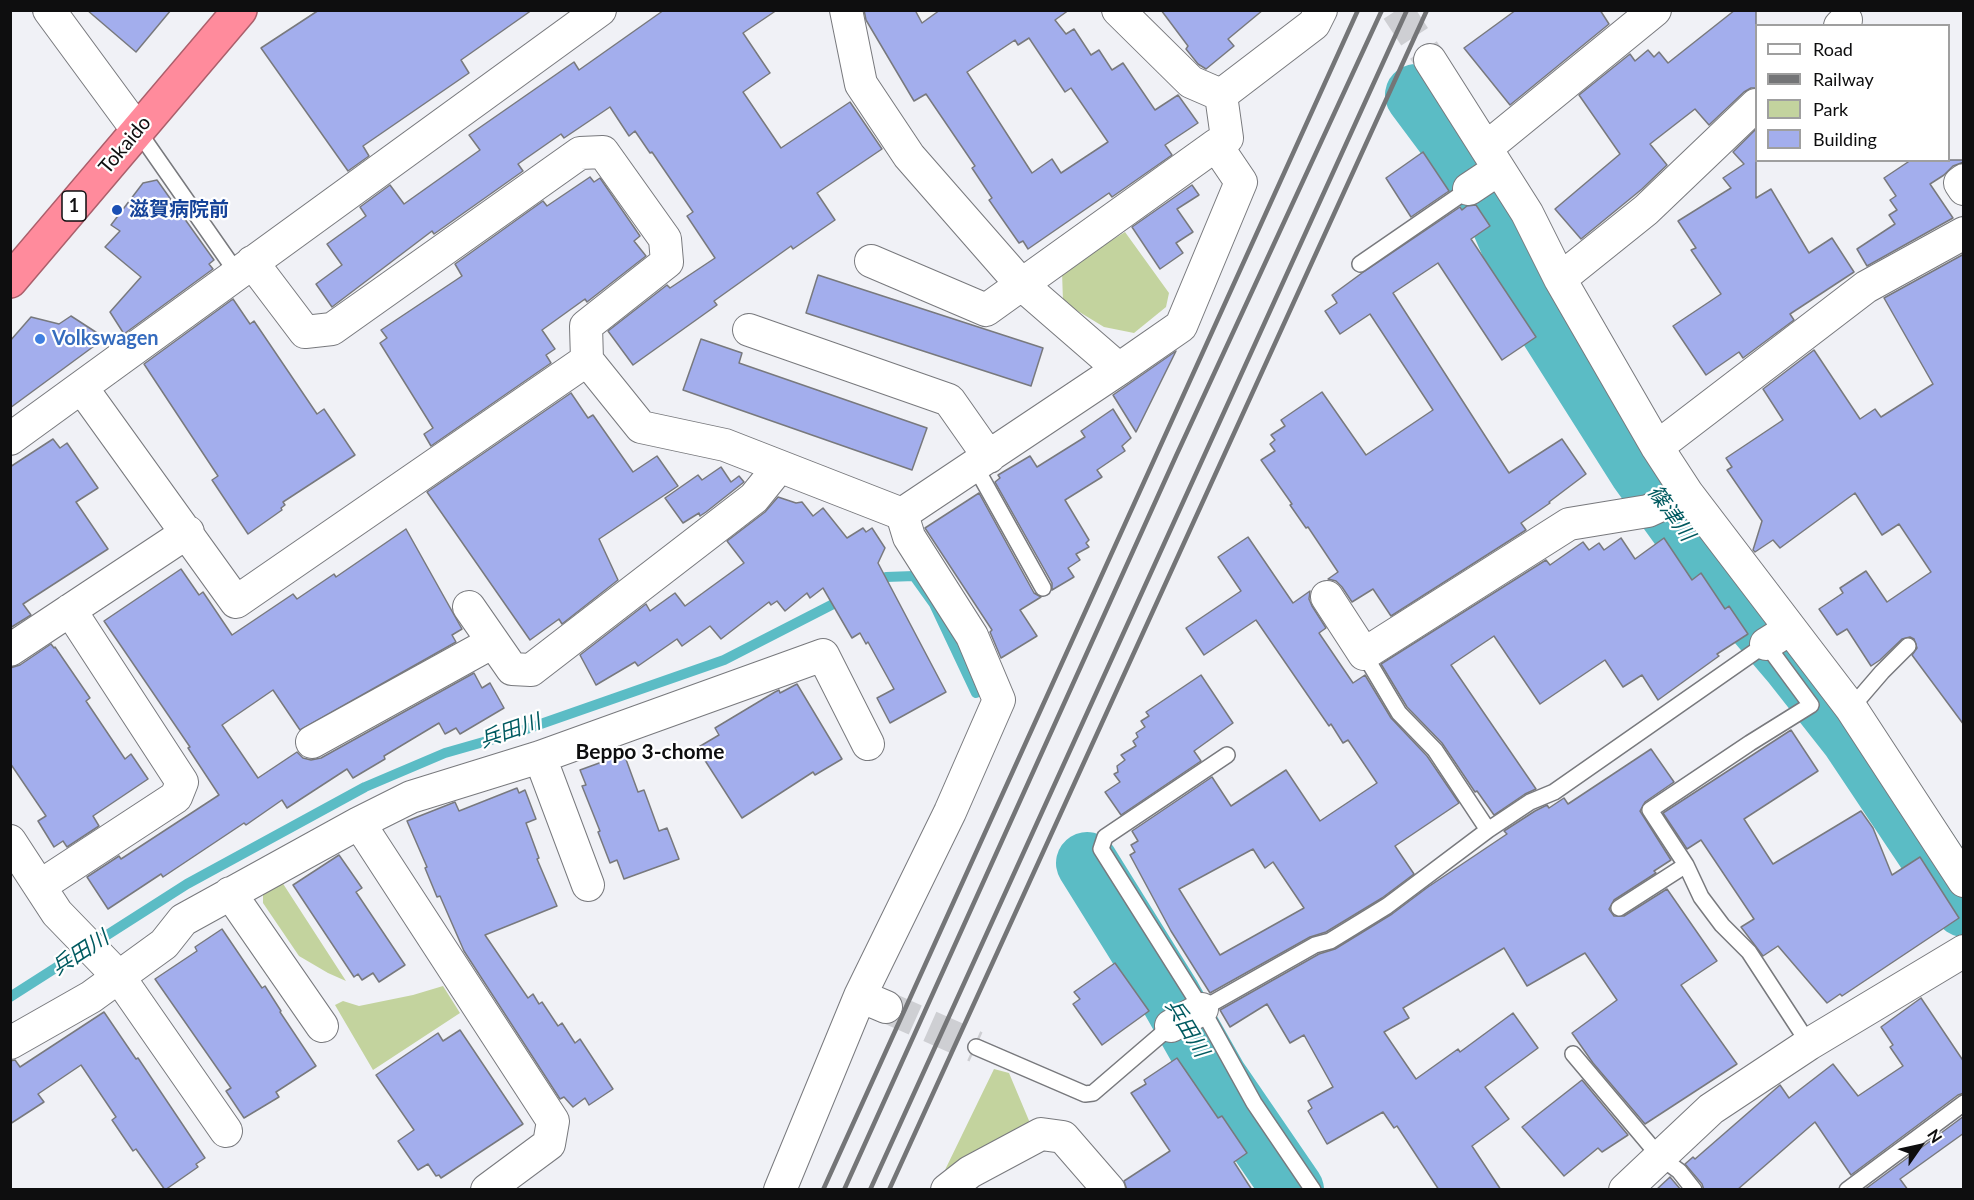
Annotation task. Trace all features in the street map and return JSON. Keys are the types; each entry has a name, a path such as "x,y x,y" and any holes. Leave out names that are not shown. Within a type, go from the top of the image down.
{"highway":[{"name":"Tokaido","path":"10,281 240,10"}],"street":[{"path":"49,10 138,130"},
{"path":"10,439 600,10"},
{"path":"846,10 861,84 909,156 1021,284 1119,369"},
{"path":"1118,10 1191,82 1221,95"},
{"path":"1221,95 1314,24 1321,10"},
{"path":"1487,169 1655,10"},
{"path":"1430,60 1487,169 1527,213 1560,279 1657,447 1682,495 1779,636 1851,708 1964,881"},
{"path":"871,261 986,310 1227,138 1221,95"},
{"path":"1560,279 1646,210 1755,106"},
{"path":"902,514 1181,326 1241,183 1216,145"},
{"path":"245,267 305,332 332,329 580,153 603,152 665,239 667,262 586,326 587,360 641,427 725,446 902,514"},
{"path":"1964,180 1960,183 1964,189"},
{"path":"1657,447 1866,286 1964,233"},
{"path":"749,330 949,400 982,461"},
{"path":"82,388 188,532 236,602 587,360"},
{"path":"469,607 512,669 531,670 754,498 779,466"},
{"path":"1326,597 1364,654 1569,524 1648,511 1682,495"},
{"path":"780,1190 873,1001 950,812 999,700 972,636 909,537 902,514"},
{"path":"10,650 188,532"},
{"path":"39,886 176,797 182,782 70,610"},
{"path":"312,742 493,642"},
{"path":"10,1042 91,997 111,968 164,944 183,920 359,823 411,797 540,757 823,655 868,744"},
{"path":"540,757 588,885"},
{"path":"359,823 553,1121 549,1144 486,1190"},
{"path":"10,841 57,913 111,968 226,1131"},
{"path":"230,893 322,1026"},
{"path":"1625,1190 1712,1109 1809,1044 1964,951"},
{"path":"947,1190 970,1172 1041,1134 1064,1137 1109,1190"}],"lane":[{"path":"138,130 245,267"},
{"path":"1360,264 1487,169"},
{"path":"982,461 1043,588"},
{"path":"976,1047 1085,1094 1092,1093 1189,1016 1315,945 1330,941 1387,906 1488,830 1530,802 1554,792 1779,636 1811,705 1750,742 1650,810 1686,865 1701,897 1722,925 1749,952 1809,1044"},
{"path":"1851,708 1908,646"},
{"path":"1364,654 1399,713 1435,750 1488,830"},
{"path":"1227,755 1106,837 1101,849 1189,1016 1254,1102 1313,1190"},
{"path":"1619,908 1686,865"},
{"path":"1573,1054 1660,1157 1679,1171 1694,1190"},
{"path":"1847,1190 1964,1103"}],"green space":[{"path":"1125,232 1169,293 1166,307 1134,333 1104,327 1063,302 1062,271"},
{"path":"280,879 346,981 299,956 263,903 263,890"},
{"path":"443,986 460,1013 373,1070 335,1005 343,1001 359,1006 413,995"},
{"path":"994,1069 1009,1073 1030,1123 945,1170"}],"building":[{"path":"87,10 171,10 136,52"},
{"path":"319,10 532,10 461,60 469,73 363,146 369,156 348,171 261,48"},
{"path":"664,10 777,10 743,33 770,73 743,92 781,148 850,102 882,149 817,193 835,220 793,249 791,246 714,301 717,305 633,365 608,331 667,285 670,288 715,258 687,216 693,212 652,152 650,153 635,131 629,136 610,107 564,138 561,134 518,164 523,171 434,234 432,231 332,307 316,284 342,265 327,244 366,216 360,207 390,185 404,204 480,150 469,135 574,62 579,70"},
{"path":"864,10 915,10 922,23 940,10 1069,10 1055,20 1066,34 1074,29 1091,55 1099,50 1112,70 1123,63 1155,110 1178,95 1198,123 1165,145 1172,155 1112,197 1109,193 1028,249 1023,241 1019,243 989,200 992,198 972,168 975,166 926,94 914,101 866,20","holes":["1029,38 1065,92 1071,88 1108,142 1061,173 1052,159 1032,173 967,72 1015,40 1018,45"]},
{"path":"1161,10 1263,10 1228,39 1234,46 1206,69 1198,64 1186,49 1188,46"},
{"path":"1516,10 1600,10 1609,24 1510,105 1464,48"},
{"path":"1735,10 1756,10 1755,88 1744,92 1709,125 1695,109 1650,144 1667,165 1642,189 1581,239 1555,209 1620,154 1579,95 1630,54 1635,61 1648,50 1654,57 1659,52 1668,63"},
{"path":"1755,130 1756,198 1771,189 1809,253 1832,238 1854,272 1790,314 1794,320 1743,358 1739,352 1706,375 1673,326 1721,294 1691,250 1696,248 1678,221 1731,188 1723,178 1744,164 1733,152"},
{"path":"1423,152 1449,191 1411,217 1386,178"},
{"path":"1964,160 1930,184 1953,218 1867,266 1857,249 1895,224 1889,215 1897,210 1890,200 1896,196 1884,178 1908,162"},
{"path":"590,177 594,182 600,178 640,236 634,241 646,256 587,302 585,299 542,330 555,349 546,355 551,363 431,446 424,434 433,428 380,343 387,338 381,330 462,276 455,264 543,201 547,206"},
{"path":"157,180 214,260 209,264 213,269 124,334 110,312 141,277 105,247 120,231 111,225 143,183"},
{"path":"1192,185 1199,195 1177,209 1193,232 1176,243 1183,253 1160,269 1132,227"},
{"path":"1476,205 1490,226 1471,239 1536,337 1502,360 1438,263 1393,293 1509,473 1562,439 1586,474 1521,523 1526,530 1391,616 1373,589 1352,602 1336,581 1328,579 1338,572 1261,460 1275,451 1270,444 1275,440 1271,435 1285,426 1281,420 1322,392 1366,455 1433,410 1370,314 1340,334 1325,311 1337,303 1332,295 1362,273 1460,207 1462,210 1467,206"},
{"path":"1964,254 1964,725 1912,655 1917,648 1914,639 1910,637 1902,639 1871,666 1847,629 1837,635 1819,609 1843,593 1840,588 1866,571 1887,602 1931,572 1899,524 1882,535 1855,493 1780,548 1773,540 1755,552 1753,550 1762,521 1727,470 1732,467 1726,458 1783,420 1763,389 1814,350 1860,419 1875,409 1881,417 1933,384 1884,298"},
{"path":"818,275 1043,348 1031,386 806,313"},
{"path":"233,299 250,324 254,321 317,414 324,409 355,455 283,502 285,505 281,508 282,510 248,534 212,480 218,476 144,364"},
{"path":"71,316 105,338 10,408 10,341 31,317 59,324"},
{"path":"701,339 742,353 739,363 927,428 912,470 683,390"},
{"path":"1176,351 1136,432 1113,395"},
{"path":"571,393 588,418 593,415 633,472 657,456 678,486 599,539 618,580 562,624 559,619 530,640 427,492"},
{"path":"1113,409 1131,438 1122,446 1125,451 1097,470 1102,477 1065,500 1089,540 1086,543 1089,547 1076,554 1080,560 1068,568 1074,577 1052,590 1052,583 995,482 1000,478 998,475 1030,456 1037,467 1085,437 1081,431"},
{"path":"53,439 60,448 67,443 98,488 76,502 108,549 23,604 31,615 10,628 10,467"},
{"path":"721,467 731,482 739,476 744,482 706,512 700,516 699,513 683,523 665,498 698,475 702,480"},
{"path":"979,493 1034,593 1041,597 1020,610 1037,636 1001,658 990,632 992,630 925,528"},
{"path":"778,497 796,503 802,502 813,516 823,508 847,538 863,528 866,532 872,528 885,548 878,563 946,692 890,723 877,698 894,689 868,642 866,644 860,633 852,638 823,588 810,598 807,593 785,611 777,601 771,605 769,602 721,639 710,626 682,646 677,639 638,666 635,662 596,685 580,655 646,604 650,611 675,593 685,606 744,563 727,541 765,512"},
{"path":"406,529 462,629 452,635 456,642 300,730 273,690 222,725 258,778 297,752 303,758 311,760 321,758 474,673 482,688 490,683 504,708 460,734 456,728 445,734 439,723 384,756 385,759 353,778 347,769 287,808 282,800 163,877 161,874 108,909 87,877 119,856 121,859 219,795 188,748 190,747 104,621 181,569 199,595 203,592 232,635 293,594 297,599 334,574 336,577"},
{"path":"1248,537 1293,603 1310,591 1309,599 1312,606 1326,628 1319,633 1353,683 1365,675 1391,718 1427,756 1459,803 1395,846 1414,874 1382,898 1326,932 1310,937 1210,993 1171,931 1130,855 1135,852 1131,845 1138,841 1132,831 1212,777 1231,806 1286,770 1320,821 1377,783 1348,740 1343,743 1331,724 1329,726 1256,620 1204,655 1186,628 1241,591 1218,557","holes":["1253,849 1265,868 1273,862 1304,908 1220,955 1179,889"]},
{"path":"1621,538 1635,559 1664,538 1692,580 1701,573 1725,609 1729,606 1748,634 1717,654 1719,656 1658,700 1642,675 1623,687 1605,660 1540,704 1494,636 1451,665 1536,789 1494,815 1477,791 1475,792 1442,743 1407,707 1381,664 1546,560 1550,565 1583,542 1589,550 1599,543 1604,550"},
{"path":"51,644 90,698 86,701 125,759 131,754 148,779 93,816 99,826 67,847 63,841 54,847 38,821 46,816 10,763 10,668 20,665"},
{"path":"1201,675 1233,723 1194,751 1201,761 1121,815 1105,792 1120,782 1114,774 1118,772 1117,766 1125,760 1121,755 1136,746 1133,741 1138,737 1136,733 1145,727 1141,721 1149,716 1146,712"},
{"path":"797,684 842,759 815,775 813,772 742,818 697,748 719,735 715,728 775,692 779,690 780,693"},
{"path":"1791,730 1818,771 1744,819 1773,864 1861,811 1873,828 1892,875 1920,857 1959,918 1842,996 1840,994 1827,1003 1778,946 1763,956 1741,927 1754,919 1701,840 1687,849 1663,813"},
{"path":"1651,749 1674,782 1645,802 1640,811 1671,860 1654,871 1656,873 1614,900 1609,909 1614,916 1624,916 1667,889 1717,961 1681,985 1737,1064 1645,1124 1593,1063 1572,1033 1617,1000 1585,953 1527,986 1504,948 1403,1008 1409,1018 1384,1032 1416,1079 1458,1049 1460,1052 1513,1013 1538,1048 1485,1087 1509,1119 1472,1146 1501,1190 1439,1190 1397,1126 1394,1128 1383,1112 1327,1144 1308,1111 1312,1108 1308,1101 1333,1087 1304,1035 1290,1043 1267,1004 1230,1027 1220,1010 1319,954 1335,949 1392,914 1507,834 1504,831 1535,811 1547,805 1549,808 1564,798 1568,804"},
{"path":"624,754 638,792 644,790 659,831 667,828 679,859 624,879 617,860 610,863 582,786 586,785 580,770"},
{"path":"517,788 519,793 525,790 536,819 526,823 539,858 537,859 557,906 485,935 528,998 533,994 539,1004 542,1002 558,1026 562,1023 575,1043 580,1039 613,1089 589,1105 585,1098 573,1107 564,1097 560,1099 464,951 440,896 437,897 407,821 455,802 459,811"},
{"path":"339,855 362,888 356,892 405,965 379,982 373,973 362,980 358,974 354,977 293,885"},
{"path":"222,929 262,988 265,986 316,1066 276,1092 279,1097 244,1118 226,1091 231,1088 155,979 197,951 195,947"},
{"path":"1115,963 1149,1011 1102,1045 1073,1004 1080,999 1074,992"},
{"path":"1921,998 1964,1062 1964,1093 1958,1095 1851,1175 1815,1122 1737,1190 1704,1190 1702,1184 1685,1164 1693,1157 1695,1159 1780,1085 1789,1098 1833,1064 1858,1096 1903,1066 1890,1047 1893,1045 1881,1027"},
{"path":"104,1012 205,1158 196,1164 198,1167 165,1190 136,1149 133,1151 112,1120 116,1117 81,1065 38,1094 44,1102 10,1124 10,1061 15,1060 20,1067"},
{"path":"460,1030 523,1124 441,1178 439,1175 436,1176 428,1164 418,1170 398,1141 414,1130 376,1075 438,1033 443,1041"},
{"path":"1177,1058 1218,1118 1222,1116 1247,1153 1234,1162 1252,1190 1127,1190 1124,1181 1170,1151 1131,1093 1146,1084 1144,1080"},
{"path":"1582,1080 1628,1135 1602,1152 1598,1148 1564,1176 1522,1127"},
{"path":"1964,1116 1964,1133 1900,1179 1908,1190 1864,1190"},
{"path":"1670,1177 1681,1190 1656,1190"}],"waterway":[{"name":"篠津川","path":"1416,95 1489,193 1544,319 1639,469 1704,559 1792,662 1851,737 1964,906"},
{"name":"兵田川","path":"872,584 886,577 914,576 934,604 976,693"},
{"name":"兵田川","path":"10,997 187,884 365,787 445,753 515,733 724,660 845,598"},
{"name":"兵田川","path":"1087,863 1171,998 1217,1079 1293,1190"}],"tunnel":[{"path":"1397,10 1430,60"},
{"path":"886,1007 976,1047"}],"railway":[{"path":"823,1190 1358,10"},
{"path":"844,1190 1176,456 1382,10"},
{"path":"870,1190 1407,10"},
{"path":"889,1190 1427,10"}],"place":[{"name":"滋賀病院前","path":"117,210"},
{"name":"Volkswagen","path":"40,339"}],"district":[{"name":"Beppo 3-chome","path":"650,752"}]}
